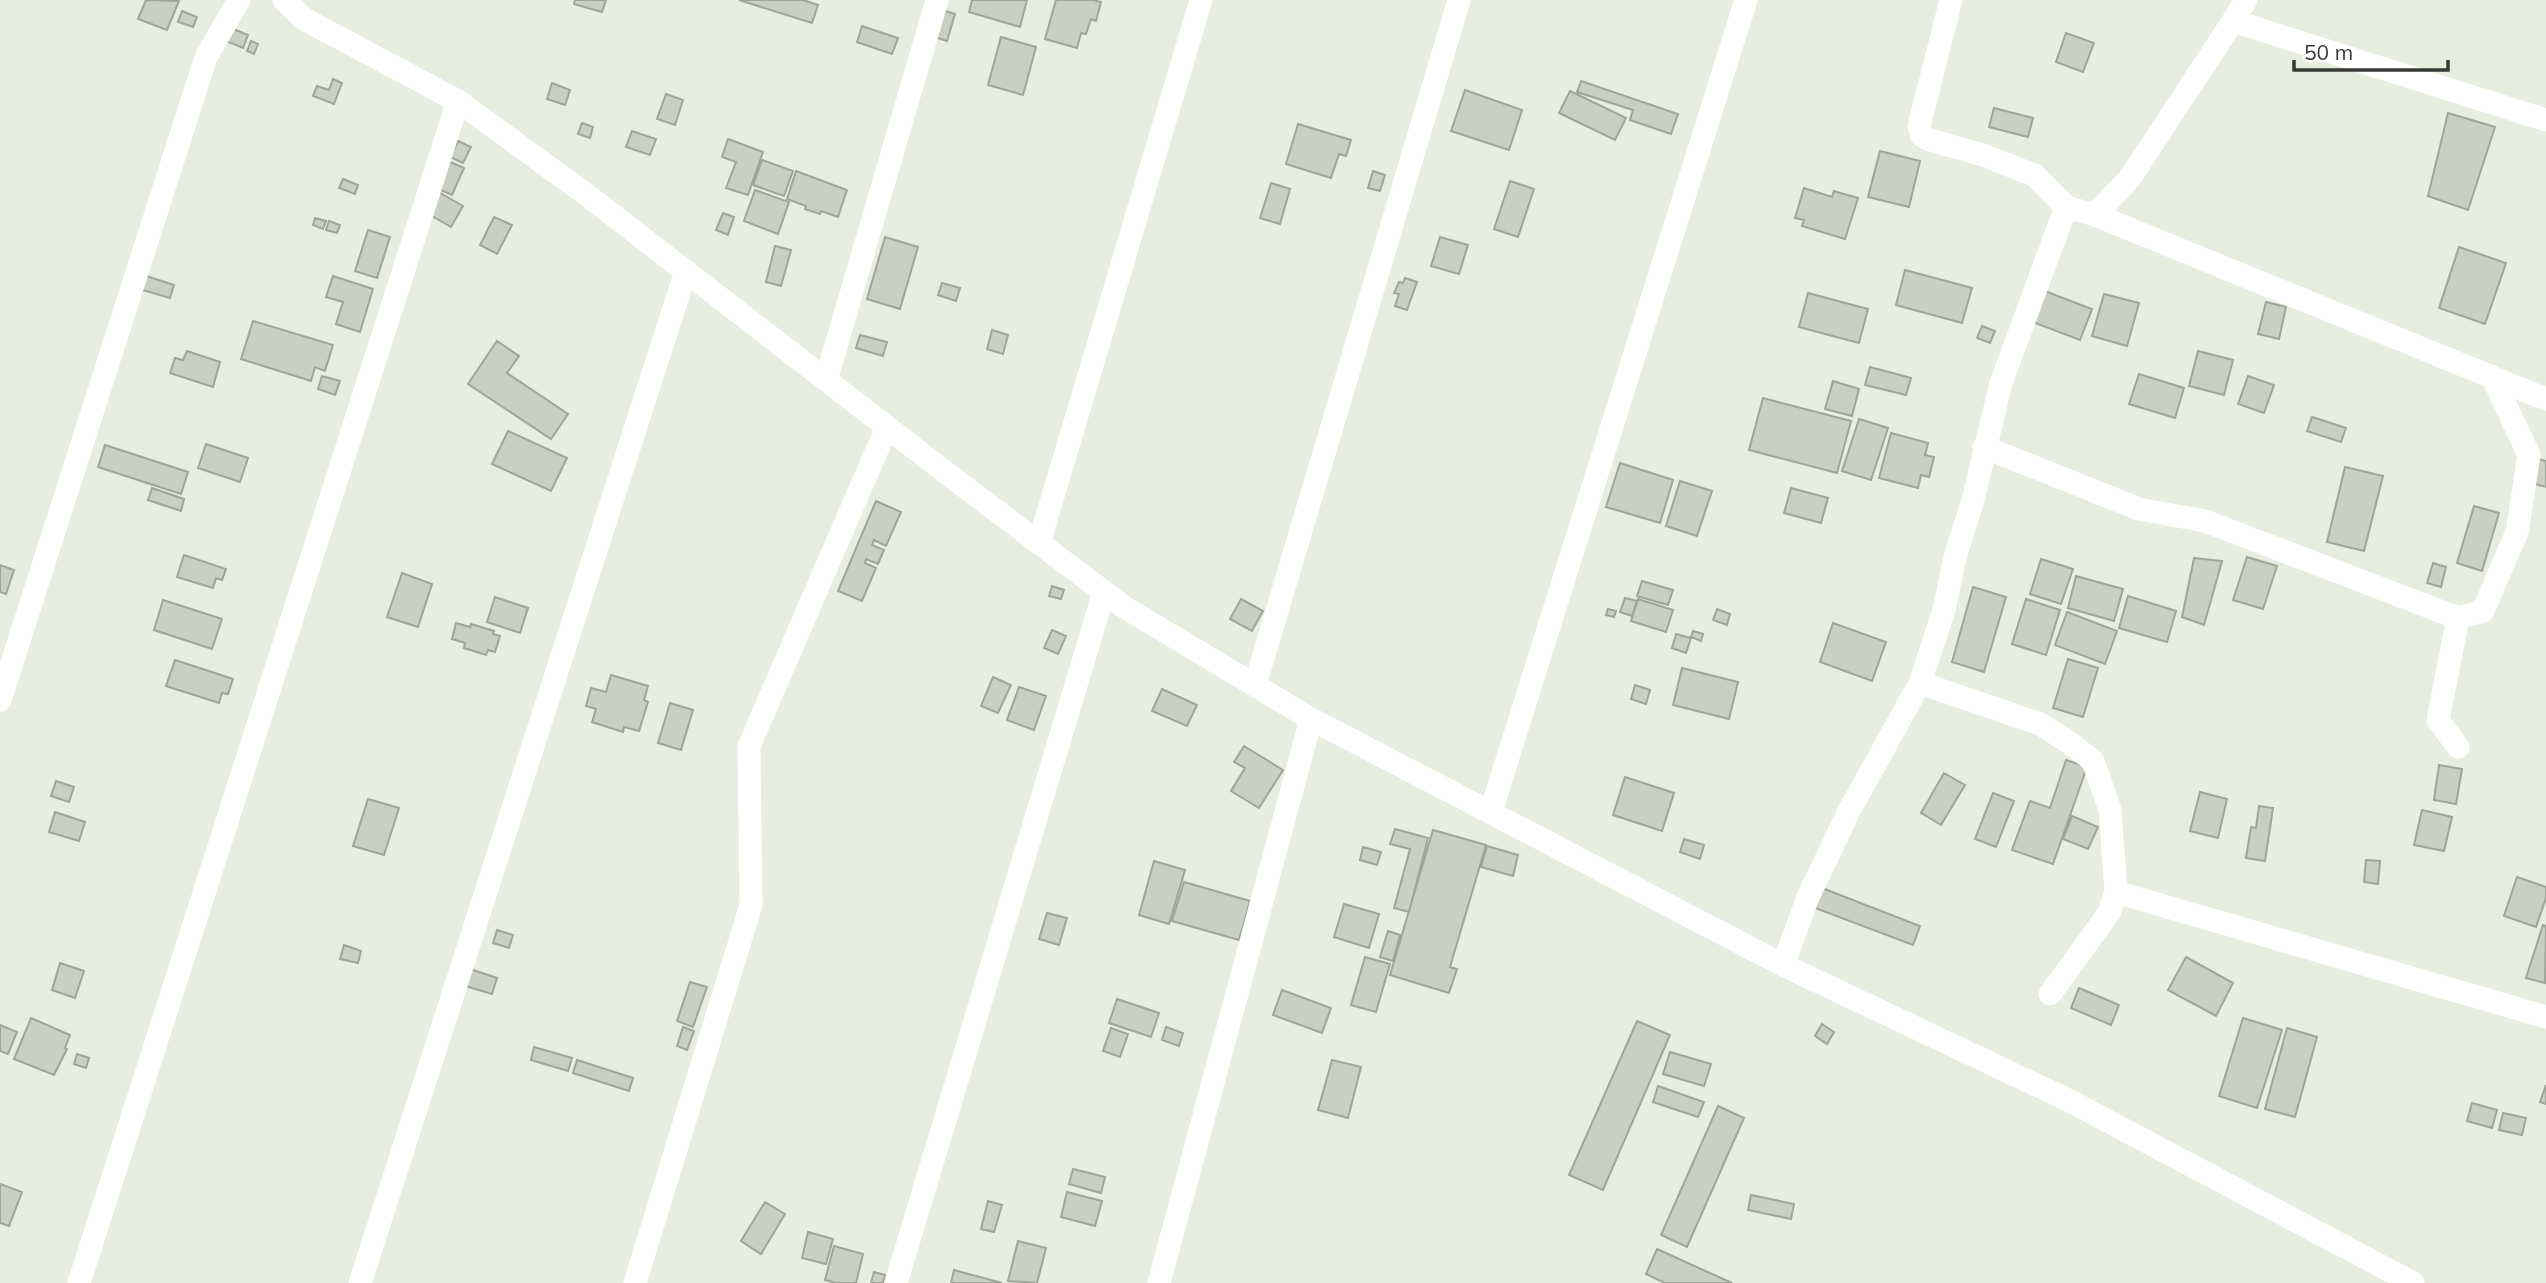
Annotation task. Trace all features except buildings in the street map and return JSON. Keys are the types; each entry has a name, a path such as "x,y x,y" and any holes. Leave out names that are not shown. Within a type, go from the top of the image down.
{"street":[{"path":"0,701 206,57 239,0"},
{"path":"284,0 304,19 458,101 587,195 1124,607 1311,719 1783,965 2070,1101 2413,1283"},
{"path":"827,380 937,0"},
{"path":"1039,543 1201,0"},
{"path":"1255,685 1459,0"},
{"path":"1491,811 1745,0"},
{"path":"1951,0 1919,126 1922,136 1983,155 2034,175 2066,207 2095,215 2546,399"},
{"path":"2095,215 2130,178 2246,0"},
{"path":"2233,21 2546,120"},
{"path":"79,1283 458,101"},
{"path":"1783,965 1808,897 1849,811 1920,683 1944,610 1955,557 1973,500 2001,383 2066,207"},
{"path":"360,1283 686,271"},
{"path":"1984,447 2138,509 2205,521 2458,618 2483,611 2517,532 2529,455 2492,376"},
{"path":"635,1283 751,905 749,746 887,427"},
{"path":"896,1283 1104,592"},
{"path":"2458,618 2438,720 2458,747"},
{"path":"1920,683 2039,724 2093,761 2110,810 2116,892 2109,913 2050,993"},
{"path":"1159,1283 1311,719"},
{"path":"2116,892 2546,1017"}]}
